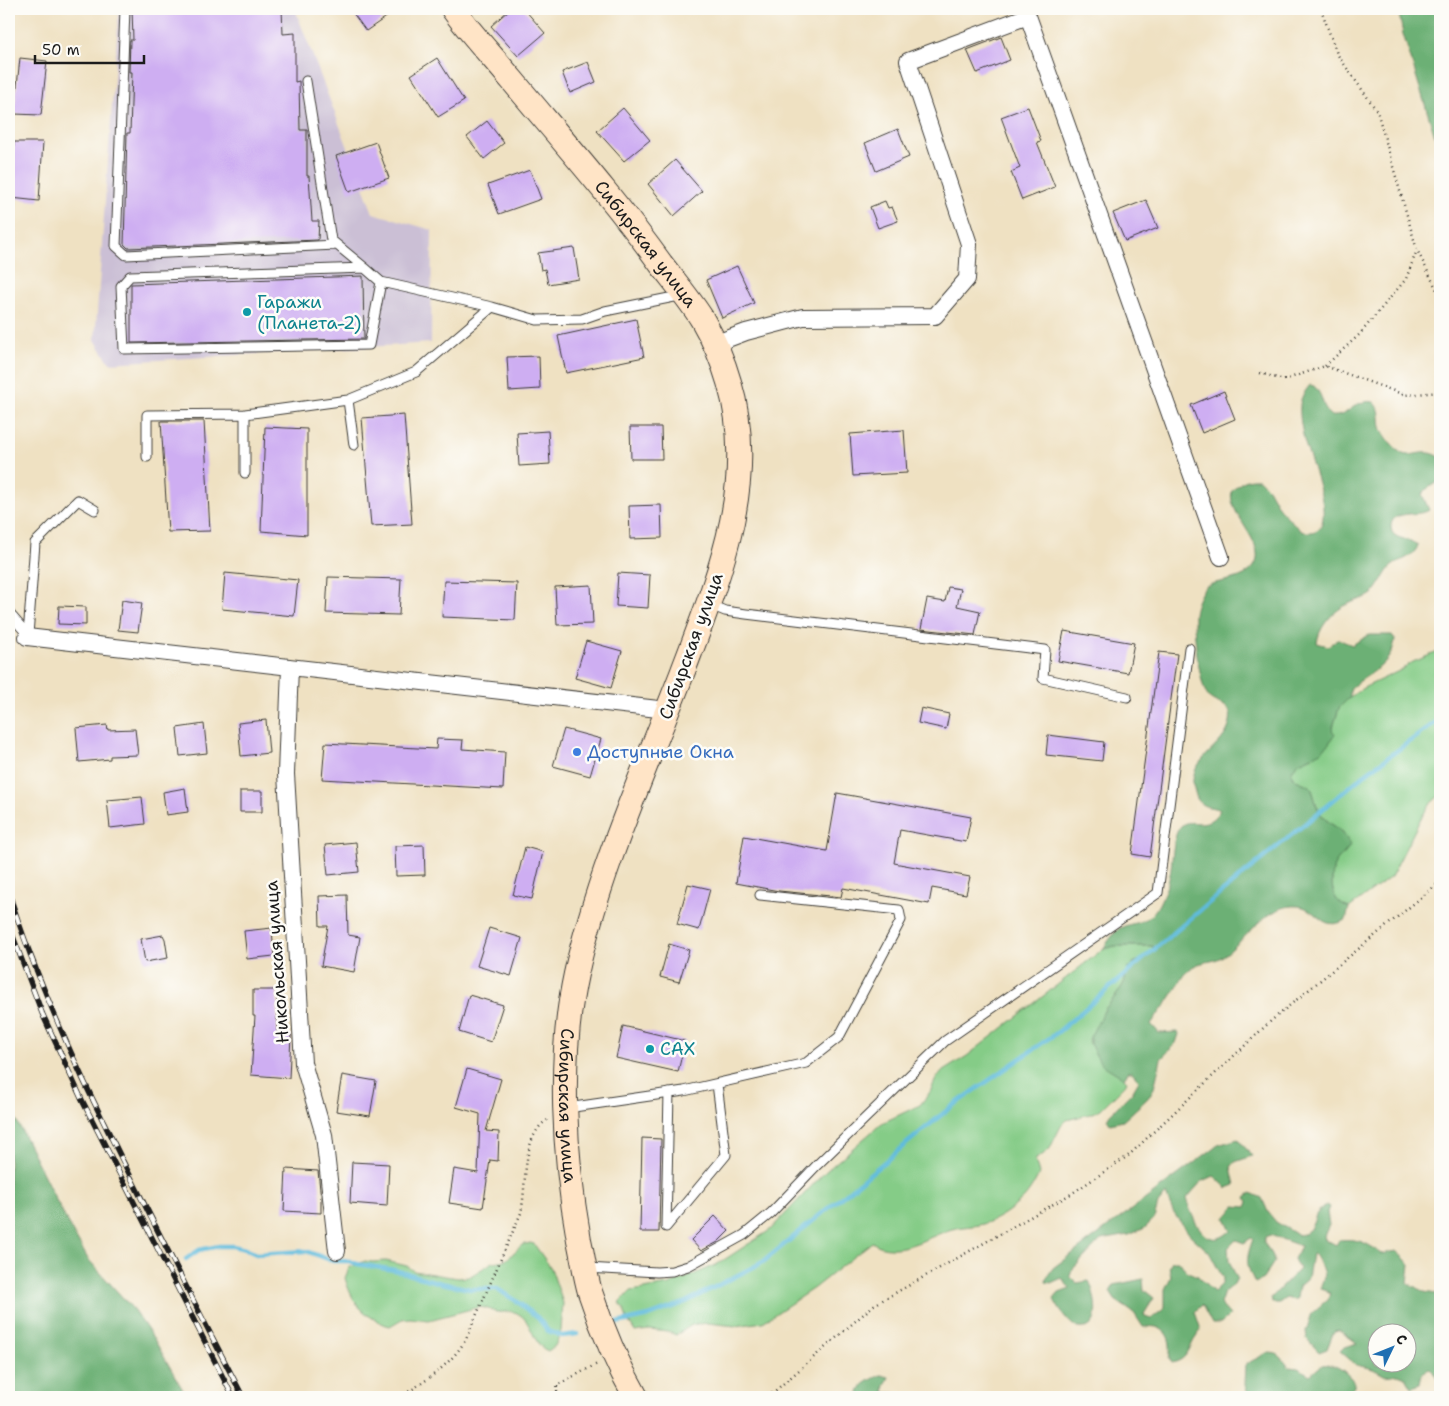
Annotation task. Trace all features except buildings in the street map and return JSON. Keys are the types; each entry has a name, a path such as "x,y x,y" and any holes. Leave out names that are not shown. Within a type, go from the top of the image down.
{"street":[{"name":"Сибирская улица","path":"453,9 642,237 685,295 701,318 714,344 728,380 738,418 740,469 733,518 717,580 615,845 590,917 575,977 570,1022 566,1074 566,1108 568,1154 574,1209 589,1289 614,1356 632,1391"},
{"path":"714,344 746,332 803,317 935,316 967,279 969,244 908,61 1028,16 1221,557"},
{"path":"27,636 667,710"},
{"name":"Никольская улица","path":"290,667 286,774 304,1063 324,1135 337,1250"}],"lane":[{"path":"125,9 116,246 126,255 336,244"},
{"path":"306,81 331,240 366,268 380,282 492,307 537,320 582,320 605,311 685,295"},
{"path":"366,268 130,276 121,286 124,349 369,345 380,282"},
{"path":"147,457 147,415 245,414 348,400 416,372 492,307"},
{"path":"348,400 354,445"},
{"path":"245,414 245,473"},
{"path":"27,636 35,543 78,500 95,510"},
{"path":"708,604 725,611 746,614 1046,650 1043,678 1127,697"},
{"path":"9,613 27,636"},
{"path":"585,1268 657,1272 672,1271 688,1266 744,1234 771,1213 817,1165 946,1041 1158,893 1189,648"},
{"path":"566,1108 669,1093 806,1063 839,1037 901,920 899,910 760,895"},
{"path":"669,1093 666,1227 726,1155 717,1084"}],"path":[{"path":"1321,9 1337,54 1377,111 1416,250 1440,296"},
{"path":"1260,373 1284,380 1325,366 1359,334 1406,279 1416,250"},
{"path":"1325,366 1405,395 1440,392"},
{"path":"768,1397 874,1305 1071,1194 1128,1156 1272,1020 1440,882"},
{"path":"400,1397 430,1378 450,1361 462,1346 521,1213 523,1184 531,1142 542,1124 566,1108"},
{"path":"557,1397 557,1385 614,1356"}],"shaded area":[{"path":"119,9 295,9 373,213 432,230 431,343 110,363 95,340"}],"green space":[{"path":"1398,9 1440,9 1440,146 1437,143 1403,34"},
{"path":"1310,385 1314,386 1320,394 1331,416 1343,414 1361,403 1374,402 1379,410 1382,430 1397,450 1407,455 1429,453 1440,457 1440,481 1422,494 1429,510 1396,517 1391,526 1392,532 1398,537 1418,545 1414,552 1392,566 1372,594 1344,606 1333,614 1324,625 1318,637 1317,643 1328,646 1338,639 1352,645 1369,635 1392,635 1395,639 1390,656 1385,662 1352,687 1350,697 1339,708 1332,730 1335,734 1330,742 1319,753 1302,760 1293,769 1291,774 1296,780 1310,786 1320,813 1328,822 1340,830 1350,845 1335,864 1332,880 1335,897 1340,903 1349,908 1346,920 1331,924 1320,919 1305,908 1298,906 1277,910 1258,924 1223,956 1201,963 1189,970 1151,1024 1159,1033 1178,1032 1179,1034 1176,1043 1161,1059 1154,1088 1148,1098 1123,1121 1110,1124 1107,1119 1110,1114 1132,1092 1139,1080 1132,1072 1128,1072 1124,1078 1101,1064 1090,1044 1090,1037 1105,1009 1124,983 1128,968 1133,963 1144,958 1153,950 1153,946 1115,946 1103,949 1120,928 1144,920 1157,908 1168,882 1174,841 1181,826 1185,823 1204,823 1209,821 1220,810 1205,806 1200,802 1196,796 1193,781 1195,771 1200,763 1221,740 1230,722 1229,710 1209,697 1203,686 1196,642 1195,607 1206,586 1244,575 1254,566 1257,556 1255,546 1232,501 1232,491 1241,483 1251,479 1259,479 1268,488 1279,508 1301,531 1314,531 1321,524 1323,512 1321,496 1304,440 1300,414 1301,400"},
{"path":"1440,651 1440,795 1430,804 1421,818 1391,877 1349,908 1337,900 1332,884 1334,865 1346,852 1343,832 1321,814 1310,786 1296,780 1291,774 1293,767 1299,762 1319,753 1332,730 1339,708 1350,697 1363,688 1399,671 1413,662"},
{"path":"1115,946 1153,946 1153,950 1144,958 1133,963 1128,968 1124,983 1105,1009 1089,1040 1097,1057 1127,1081 1101,1109 1067,1120 1061,1126 1049,1150 1035,1160 1039,1174 1032,1187 1012,1208 987,1223 952,1229 902,1247 881,1247 872,1242 814,1288 763,1322 736,1326 708,1323 692,1325 676,1335 649,1330 635,1332 619,1303 631,1291 669,1285 716,1265 770,1230 825,1172 882,1123 920,1105 943,1071 967,1056 1103,949"},
{"path":"9,1105 66,1220 88,1259 133,1309 154,1339 187,1397 9,1397"},
{"path":"1238,1139 1252,1156 1235,1162 1231,1167 1235,1185 1227,1188 1214,1176 1201,1182 1186,1199 1192,1215 1202,1231 1214,1238 1222,1237 1231,1230 1225,1218 1235,1206 1246,1207 1248,1202 1246,1197 1251,1193 1262,1198 1268,1212 1276,1222 1298,1235 1304,1234 1310,1229 1317,1213 1326,1205 1329,1207 1327,1212 1329,1225 1324,1236 1325,1239 1336,1245 1339,1240 1357,1241 1367,1244 1382,1254 1396,1251 1410,1264 1408,1283 1424,1292 1436,1294 1440,1290 1440,1383 1429,1368 1422,1373 1420,1384 1412,1387 1406,1377 1398,1374 1416,1374 1416,1324 1366,1324 1366,1367 1356,1365 1340,1351 1344,1347 1357,1343 1339,1330 1334,1331 1327,1349 1319,1352 1307,1339 1306,1331 1312,1313 1328,1299 1330,1293 1320,1288 1324,1278 1322,1267 1314,1254 1312,1254 1308,1278 1299,1286 1297,1298 1294,1300 1286,1298 1279,1303 1272,1303 1271,1298 1299,1269 1294,1259 1301,1246 1270,1235 1265,1237 1264,1243 1272,1254 1274,1262 1263,1279 1255,1283 1248,1266 1249,1252 1253,1239 1251,1238 1244,1243 1236,1240 1228,1248 1229,1261 1237,1278 1234,1284 1224,1292 1220,1304 1230,1315 1221,1324 1212,1324 1202,1305 1195,1312 1201,1330 1185,1356 1172,1363 1169,1358 1170,1349 1167,1335 1156,1327 1143,1327 1134,1313 1115,1300 1110,1292 1114,1285 1143,1279 1144,1290 1154,1298 1144,1314 1145,1317 1151,1319 1165,1308 1165,1289 1171,1277 1169,1266 1172,1261 1178,1261 1187,1271 1198,1276 1214,1292 1222,1284 1223,1278 1209,1252 1190,1235 1173,1212 1166,1194 1158,1204 1154,1219 1145,1228 1129,1235 1101,1240 1072,1270 1070,1276 1077,1283 1089,1281 1091,1286 1096,1310 1092,1324 1087,1328 1076,1327 1068,1320 1054,1299 1059,1293 1070,1289 1062,1278 1051,1283 1046,1282 1053,1268 1218,1145"},
{"path":"534,1244 551,1268 563,1303 561,1331 555,1346 548,1351 539,1344 522,1316 512,1312 497,1312 479,1307 429,1320 410,1318 402,1319 390,1326 386,1325 371,1317 360,1307 351,1294 345,1278 349,1268 365,1261 386,1261 407,1266 414,1271 458,1278 469,1277 493,1262 506,1260 522,1245"},
{"path":"1267,1353 1278,1355 1289,1367 1298,1368 1310,1375 1322,1365 1332,1365 1344,1371 1351,1378 1354,1382 1354,1387 1344,1397 1249,1397 1245,1385 1246,1364"},
{"path":"1382,1374 1398,1374 1386,1376"},
{"path":"881,1375 889,1377 884,1391 895,1393 897,1397 859,1397 860,1389 863,1386"}],"waterway":[{"path":"617,1323 649,1316 686,1302 763,1262 951,1107 1058,1032 1205,906 1364,775 1440,719"},
{"path":"186,1259 199,1250 219,1246 233,1246 256,1254 306,1251 333,1261 350,1261 470,1289 497,1289 538,1318 548,1331 562,1336 577,1334"}],"railway":[{"path":"9,893 43,987 83,1079 243,1397"},
{"path":"9,926 42,1013 82,1100 233,1397"}],"place":[{"name":"Гаражи (Планета-2)","path":"247,312"},
{"name":"Доступные Окна","path":"577,752"},
{"name":"САХ","path":"650,1049"}]}
